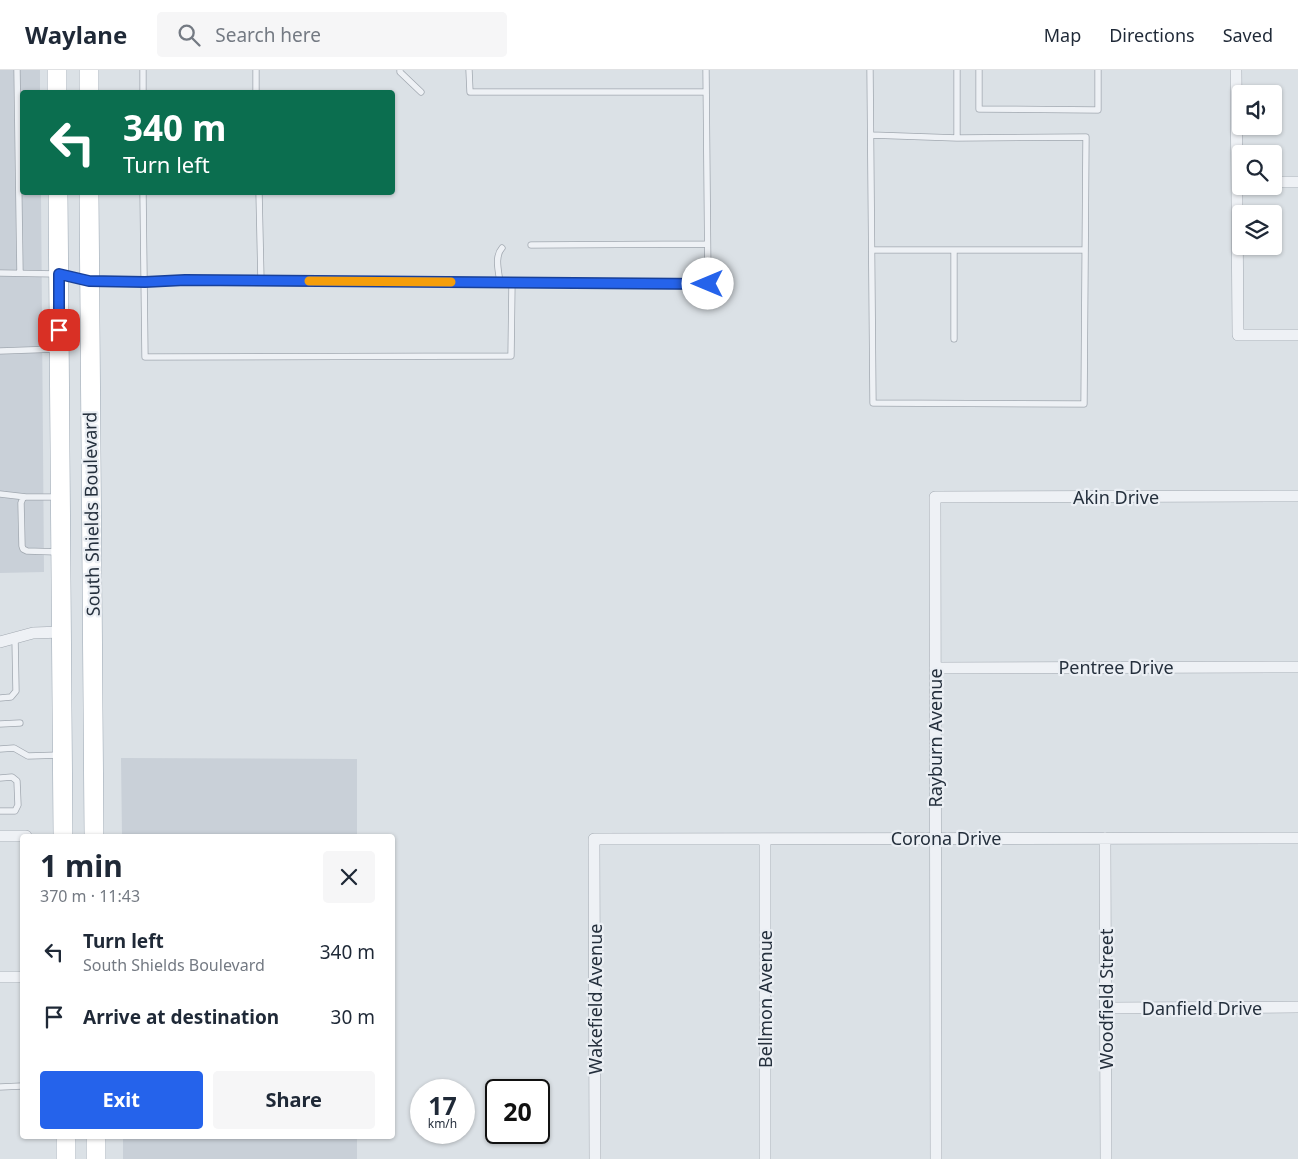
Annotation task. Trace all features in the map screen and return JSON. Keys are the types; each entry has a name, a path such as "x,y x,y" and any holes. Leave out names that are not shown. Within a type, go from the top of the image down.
{"main road":[{"path":"57,70 57,90"},
{"path":"89,70 89,90"},
{"name":"South Shields Boulevard","path":"58,195 64,834"},
{"name":"South Shields Boulevard","path":"89,195 94,834"},
{"path":"59,274 89,281"},
{"path":"63,778 94,778"},
{"path":"66,1139 66,1159"},
{"path":"96,1139 96,1159"}],"street":[{"path":"1236,70 1238,145"},
{"path":"1282,182 1298,182"},
{"path":"1239,195 1238,335 1298,334"},
{"name":"Akin Drive","path":"934,497 1298,496"},
{"name":"Rayburn Avenue","path":"934,497 936,1159"},
{"path":"0,642 33,633 62,632"},
{"name":"Pentree Drive","path":"935,668 1298,667"},
{"path":"0,836 20,836"},
{"name":"Woodfield Street","path":"1105,838 1106,1159"},
{"name":"Corona Drive","path":"594,839 1298,838"},
{"name":"Wakefield Avenue","path":"594,839 595,1159"},
{"name":"Bellmon Avenue","path":"765,839 765,1159"},
{"path":"0,977 20,977"},
{"name":"Danfield Drive","path":"1106,1008 1298,1007"}],"lane":[{"path":"17,70 20,129 20,273"},
{"path":"143,70 143,90"},
{"path":"256,70 256,90"},
{"path":"400,70 421,92"},
{"path":"469,70 470,92 706,92"},
{"path":"89,281 708,284 706,70"},
{"path":"870,70 873,403 1084,404 1086,137 957,138 871,134"},
{"path":"957,70 957,138"},
{"path":"980,70 979,109 1098,110 1098,70"},
{"path":"143,195 145,357 511,356 512,283"},
{"path":"259,195 261,281"},
{"path":"532,246 707,244"},
{"path":"500,283 498,258 502,248"},
{"path":"872,250 1085,250"},
{"path":"954,250 954,339"},
{"path":"0,273 59,274"},
{"path":"0,350 59,349"},
{"path":"0,494 26,497 61,497"},
{"path":"26,497 23,498 21,503 23,549 27,551 61,552"},
{"path":"0,698 11,697 16,691 15,638"},
{"path":"0,724 20,723"},
{"path":"0,749 14,748 28,756 63,755"},
{"path":"0,778 12,777 17,781 18,805 15,810 0,811"},
{"path":"0,1087 20,1086"}],"shaded area":[{"path":"0,70 40,70 40,90 20,90 20,195 41,195 44,572 0,573"},
{"path":"121,758 357,759 357,834 122,834"},
{"path":"123,1139 357,1139 357,1159 123,1159"}],"slow traffic":[{"path":"309,281 451,282"}],"route":[{"path":"59,330 59,274 89,281 145,282 185,280 708,284"}]}
